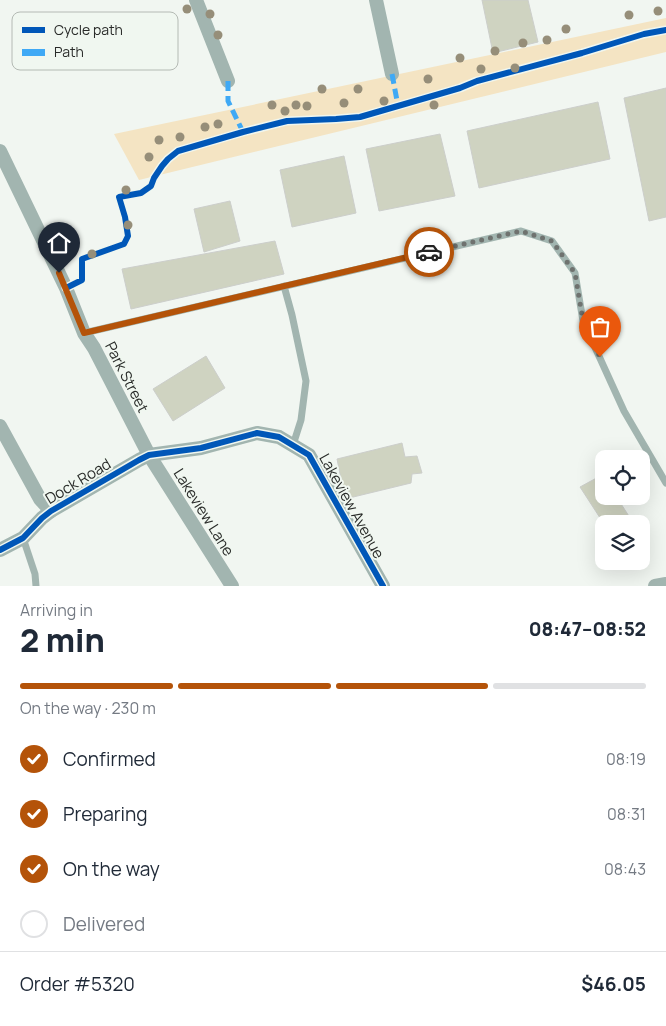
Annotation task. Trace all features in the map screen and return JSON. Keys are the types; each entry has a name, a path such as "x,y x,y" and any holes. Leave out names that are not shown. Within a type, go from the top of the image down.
{"street":[{"path":"196,0 228,81"},
{"path":"376,0 392,74"},
{"name":"Park Street","path":"0,151 66,288 84,333 94,348 149,456"},
{"name":"Dock Road","path":"0,426 40,499 51,511"},
{"name":"Lakeview Avenue","path":"149,456 201,448 257,433 278,436 309,455 383,586"},
{"name":"Dock Road","path":"0,550 23,538 51,511 149,456"},
{"name":"Lakeview Lane","path":"149,456 232,586"},
{"path":"655,586 666,584"}],"lane":[{"path":"84,333 521,231 552,241 575,273 583,321 624,411 666,483"},
{"path":"284,286 306,381 301,420 293,445"},
{"path":"23,538 35,574 36,586"}],"shaded area":[{"path":"666,18 666,52 139,180 114,134"}],"building":[{"path":"482,0 528,0 538,42 493,53"},
{"path":"666,88 666,217 649,221 624,98"},
{"path":"598,102 610,159 479,188 467,131"},
{"path":"440,134 455,196 379,211 366,149"},
{"path":"344,156 356,213 292,227 280,170"},
{"path":"230,201 240,241 204,252 194,209"},
{"path":"275,241 284,274 131,309 122,269"},
{"path":"206,356 225,388 173,421 153,389"},
{"path":"402,443 405,457 417,456 422,473 412,474 411,483 345,499 337,459"},
{"path":"595,479 595,505 622,505 628,515 598,515 580,487"}],"marked path":[{"path":"392,74 398,106"},
{"path":"228,81 228,101 243,132"}],"cycle path":[{"path":"66,288 82,280 82,259 124,244 128,236 119,197 141,193 151,186 162,166 178,151 287,121 360,117 460,88 477,81 644,34 666,30"},
{"path":"0,550 23,538 51,511 149,455 201,448 257,433 279,437 309,455 383,586"}],"way so far":[{"path":"429,252 521,231 552,241 575,273 583,321 600,357"}],"route":[{"path":"59,273 84,333 429,252"}]}
